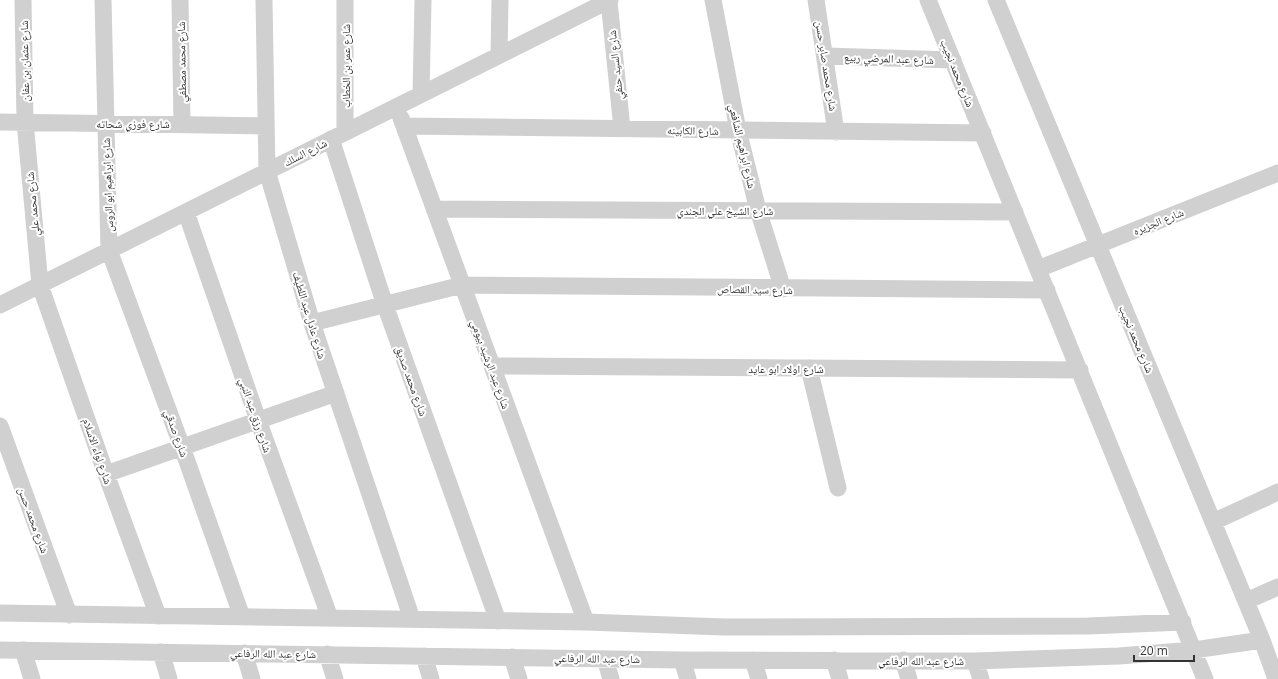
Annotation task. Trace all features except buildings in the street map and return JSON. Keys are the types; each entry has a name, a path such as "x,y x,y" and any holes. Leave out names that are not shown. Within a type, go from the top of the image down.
{"street":[{"name":"شارع عثمان بن عفان","path":"23,0 25,122"},
{"name":"شارع ابراهيم ابو الروس","path":"103,0 109,250"},
{"name":"شارع محمد مصطفي","path":"180,0 182,123"},
{"name":"شارع عادل عبد اللطيف","path":"264,0 267,171 312,323 412,619"},
{"name":"شارع عمر بن الخطاب","path":"338,136 345,0"},
{"path":"421,94 423,0"},
{"path":"499,55 500,0"},
{"name":"شارع ابراهيم الشافعي","path":"713,0 738,130 758,210 783,289"},
{"name":"شارع محمد صابر حسن","path":"816,0 826,56 836,132"},
{"name":"شارع محمد نجيب","path":"928,0 1205,679"},
{"name":"شارع محمد نجيب","path":"996,0 1246,601 1276,679"},
{"name":"شارع السلك","path":"0,305 499,55 601,2"},
{"name":"شارع السيد حنفي","path":"601,2 622,129"},
{"name":"شارع عبد المرضي ربيع","path":"826,56 953,60"},
{"name":"شارع عبد الرشيد بيومي","path":"397,106 586,622"},
{"name":"شارع فوزي شحاته","path":"0,122 182,123 266,126"},
{"name":"شارع محمد علي","path":"25,122 40,285"},
{"name":"شارع الكابينه","path":"404,126 983,134"},
{"name":"شارع محمد صديق","path":"338,136 385,305 498,621"},
{"name":"شارع الجزيره","path":"1038,269 1277,177"},
{"name":"شارع الشيخ علي الجندي","path":"434,209 1015,212"},
{"name":"شارع رزق عبد النبي","path":"186,212 258,420 330,618"},
{"name":"شارع صدقي","path":"109,250 182,447 242,617"},
{"name":"شارع لواء الاسلام","path":"40,285 106,474 158,616"},
{"name":"شارع سيد القصاص","path":"312,323 462,285 783,289 1047,290"},
{"name":"شارع اولاد ابو عايد","path":"492,366 1080,370"},
{"path":"810,368 838,488"},
{"path":"106,474 336,393"},
{"name":"شارع محمد حسن","path":"0,426 69,615"},
{"path":"1213,522 1278,492"},
{"path":"1246,601 1278,587"},
{"path":"0,613 586,622 724,627 1088,626 1183,622"},
{"name":"شارع عبد الله الرفاعي","path":"0,650 682,660 975,661 1119,656 1194,650 1262,640"},
{"path":"23,650 32,679"},
{"path":"161,652 169,679"},
{"path":"244,653 252,679"},
{"path":"327,654 335,679"},
{"path":"424,656 431,679"},
{"path":"512,657 519,679"},
{"path":"604,658 611,679"},
{"path":"682,660 688,679"},
{"path":"753,660 759,679"},
{"path":"834,660 840,679"},
{"path":"903,660 909,679"},
{"path":"975,661 981,679"}]}
